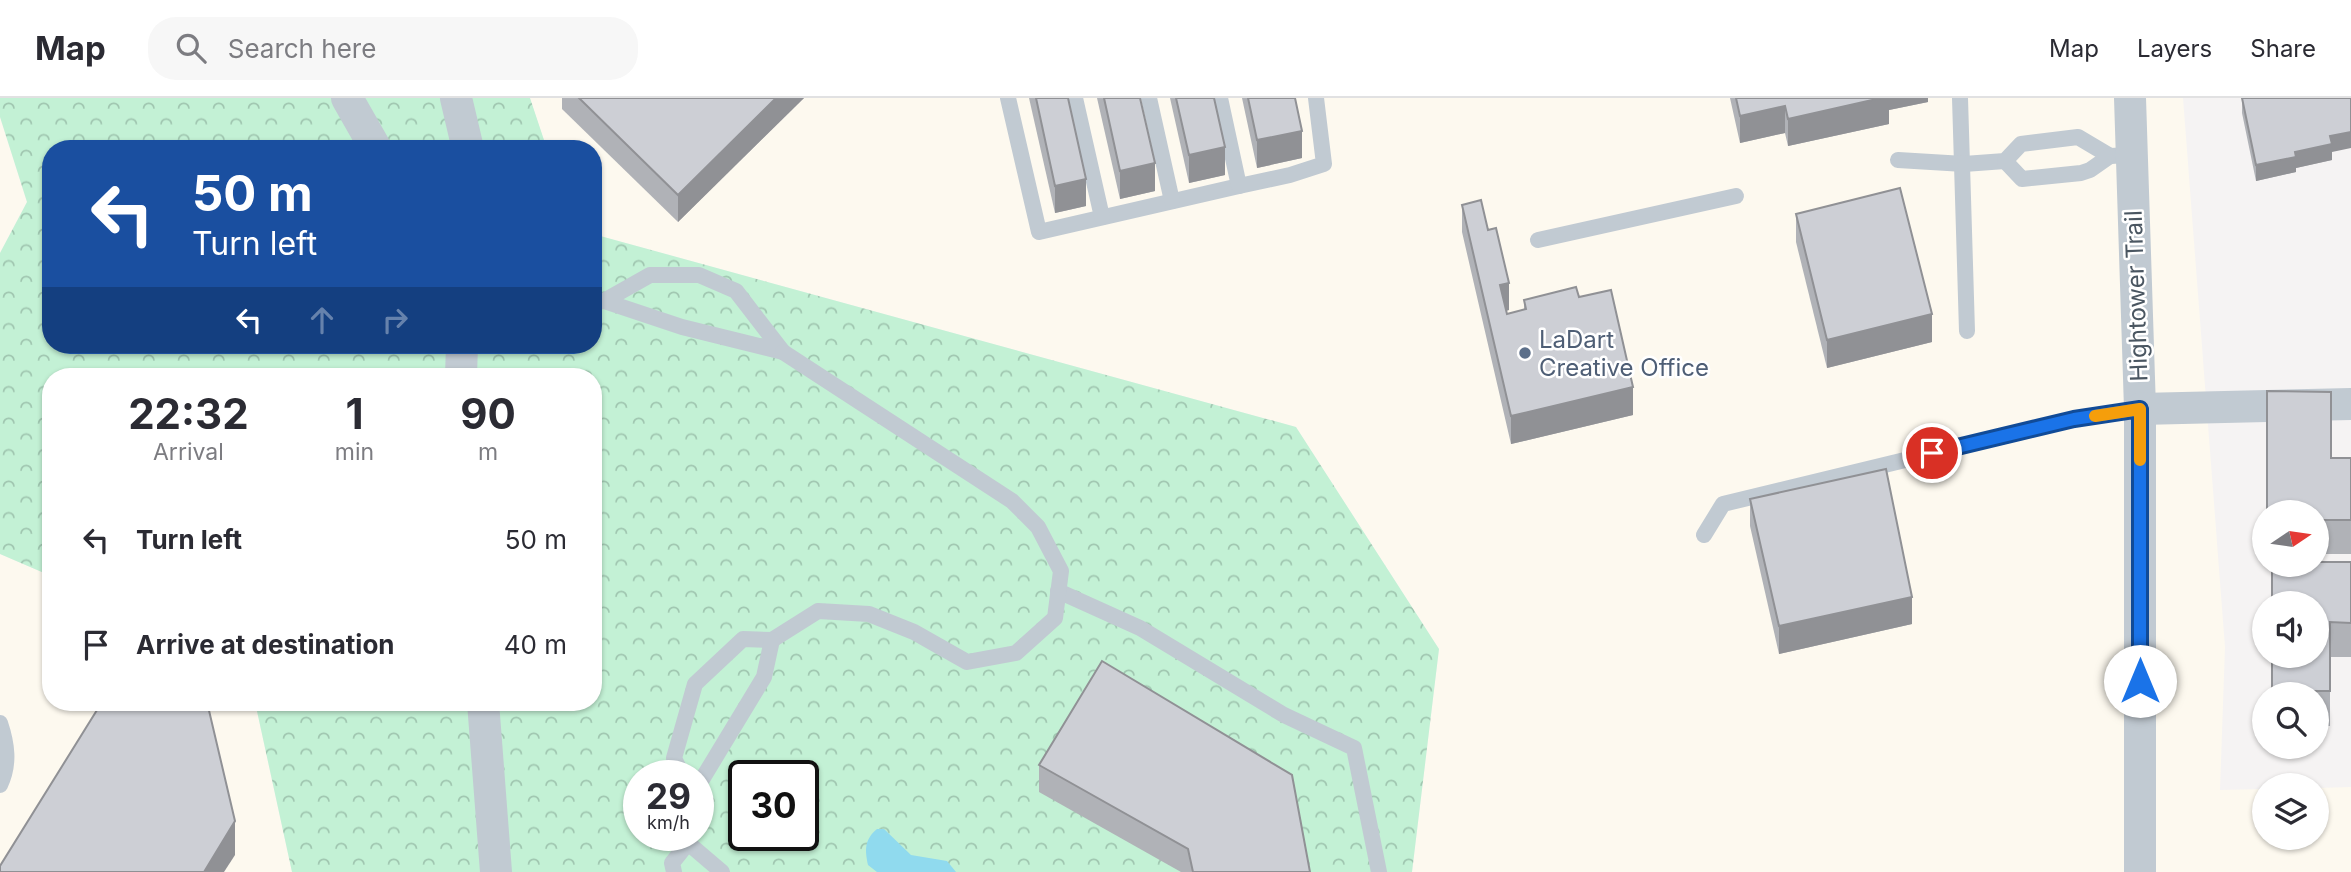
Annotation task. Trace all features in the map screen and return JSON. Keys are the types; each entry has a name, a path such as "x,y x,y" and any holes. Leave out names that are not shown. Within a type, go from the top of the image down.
{"street":[{"path":"347,98 371,140"},
{"path":"456,98 466,140"},
{"name":"Hightower Trail","path":"2130,98 2121,155 2140,409 2140,872"},
{"path":"2140,409 2351,404"},
{"path":"484,711 496,872"}],"lane":[{"path":"1009,98 1038,232 1290,175 1324,164 1317,103"},
{"path":"1075,98 1102,217"},
{"path":"1149,98 1172,201"},
{"path":"1220,98 1239,186"},
{"path":"1960,98 1967,331"},
{"path":"1898,160 1964,164 2004,161 2021,144 2078,137 2121,155"},
{"path":"2004,161 2022,179 2081,173 2121,155"},
{"path":"1538,240 1737,196"},
{"path":"602,299 650,275 699,275 736,291 783,352"},
{"path":"602,302 682,327 783,352 1012,501 1038,527 1061,571 1055,618 1016,653 967,662 914,632 869,614 818,611 772,640 743,639 695,684 675,760"},
{"path":"1704,536 1723,504 2074,419 2140,409"},
{"path":"1058,591 1140,628 1284,715 1354,748 1379,872"},
{"path":"714,760 764,677 772,640"},
{"path":"0,723 7,753 6,773 0,785"},
{"path":"674,872 672,863 680,851"},
{"path":"700,851 722,872"}],"shaded area":[{"path":"530,98 2183,98 2225,647 2220,790 2252,789 2252,850 2329,850 2329,788 2351,787 2351,872 1412,872 1439,649 1296,427 602,236 602,140 544,140"},
{"path":"0,117 27,202 0,253"},
{"path":"0,554 42,572 42,711 257,711 292,872 0,872"}],"green space":[{"path":"0,98 530,98 544,140 42,140 42,354 602,354 602,236 1296,427 1439,649 1412,872 292,872 257,711 602,711 602,368 42,368 42,572 0,554 0,253 27,202 0,117"}],"water":[{"path":"877,829 884,829 911,855 947,861 956,872 877,872 868,865 866,850 870,837"}],"building":[{"path":"579,98 776,98 678,195"},
{"path":"1036,98 1068,98 1086,179 1055,186"},
{"path":"1104,98 1140,98 1155,163 1120,171"},
{"path":"1176,98 1214,98 1225,147 1189,155"},
{"path":"1248,98 1295,98 1302,131 1257,140"},
{"path":"1736,98 1881,98 1788,119 1785,106 1740,116"},
{"path":"2242,98 2351,98 2351,132 2330,136 2332,144 2295,152 2296,157 2256,165"},
{"path":"1900,188 1932,314 1827,340 1796,214"},
{"path":"1481,200 1488,230 1496,228 1509,283 1500,285 1507,314 1526,309 1524,300 1576,287 1579,297 1611,290 1633,387 1511,416 1462,205"},
{"path":"2267,391 2331,392 2331,458 2351,458 2351,520 2329,520 2329,500 2267,500"},
{"path":"1886,469 1912,597 1779,626 1750,499"},
{"path":"2329,562 2351,562 2351,623 2330,622 2330,691 2329,682 2272,682 2272,668 2329,668 2329,591 2272,591 2272,578 2329,578"},
{"path":"1102,661 1292,775 1310,872 1193,872 1188,849 1039,765"},
{"path":"96,711 209,711 235,821 204,872 0,872 0,866"}],"slow traffic":[{"path":"2095,416 2140,409 2140,460"}],"place":[{"name":"LaDart Creative Office","path":"1525,353"}],"route":[{"path":"1932,453 2074,419 2140,409 2140,681"}]}
